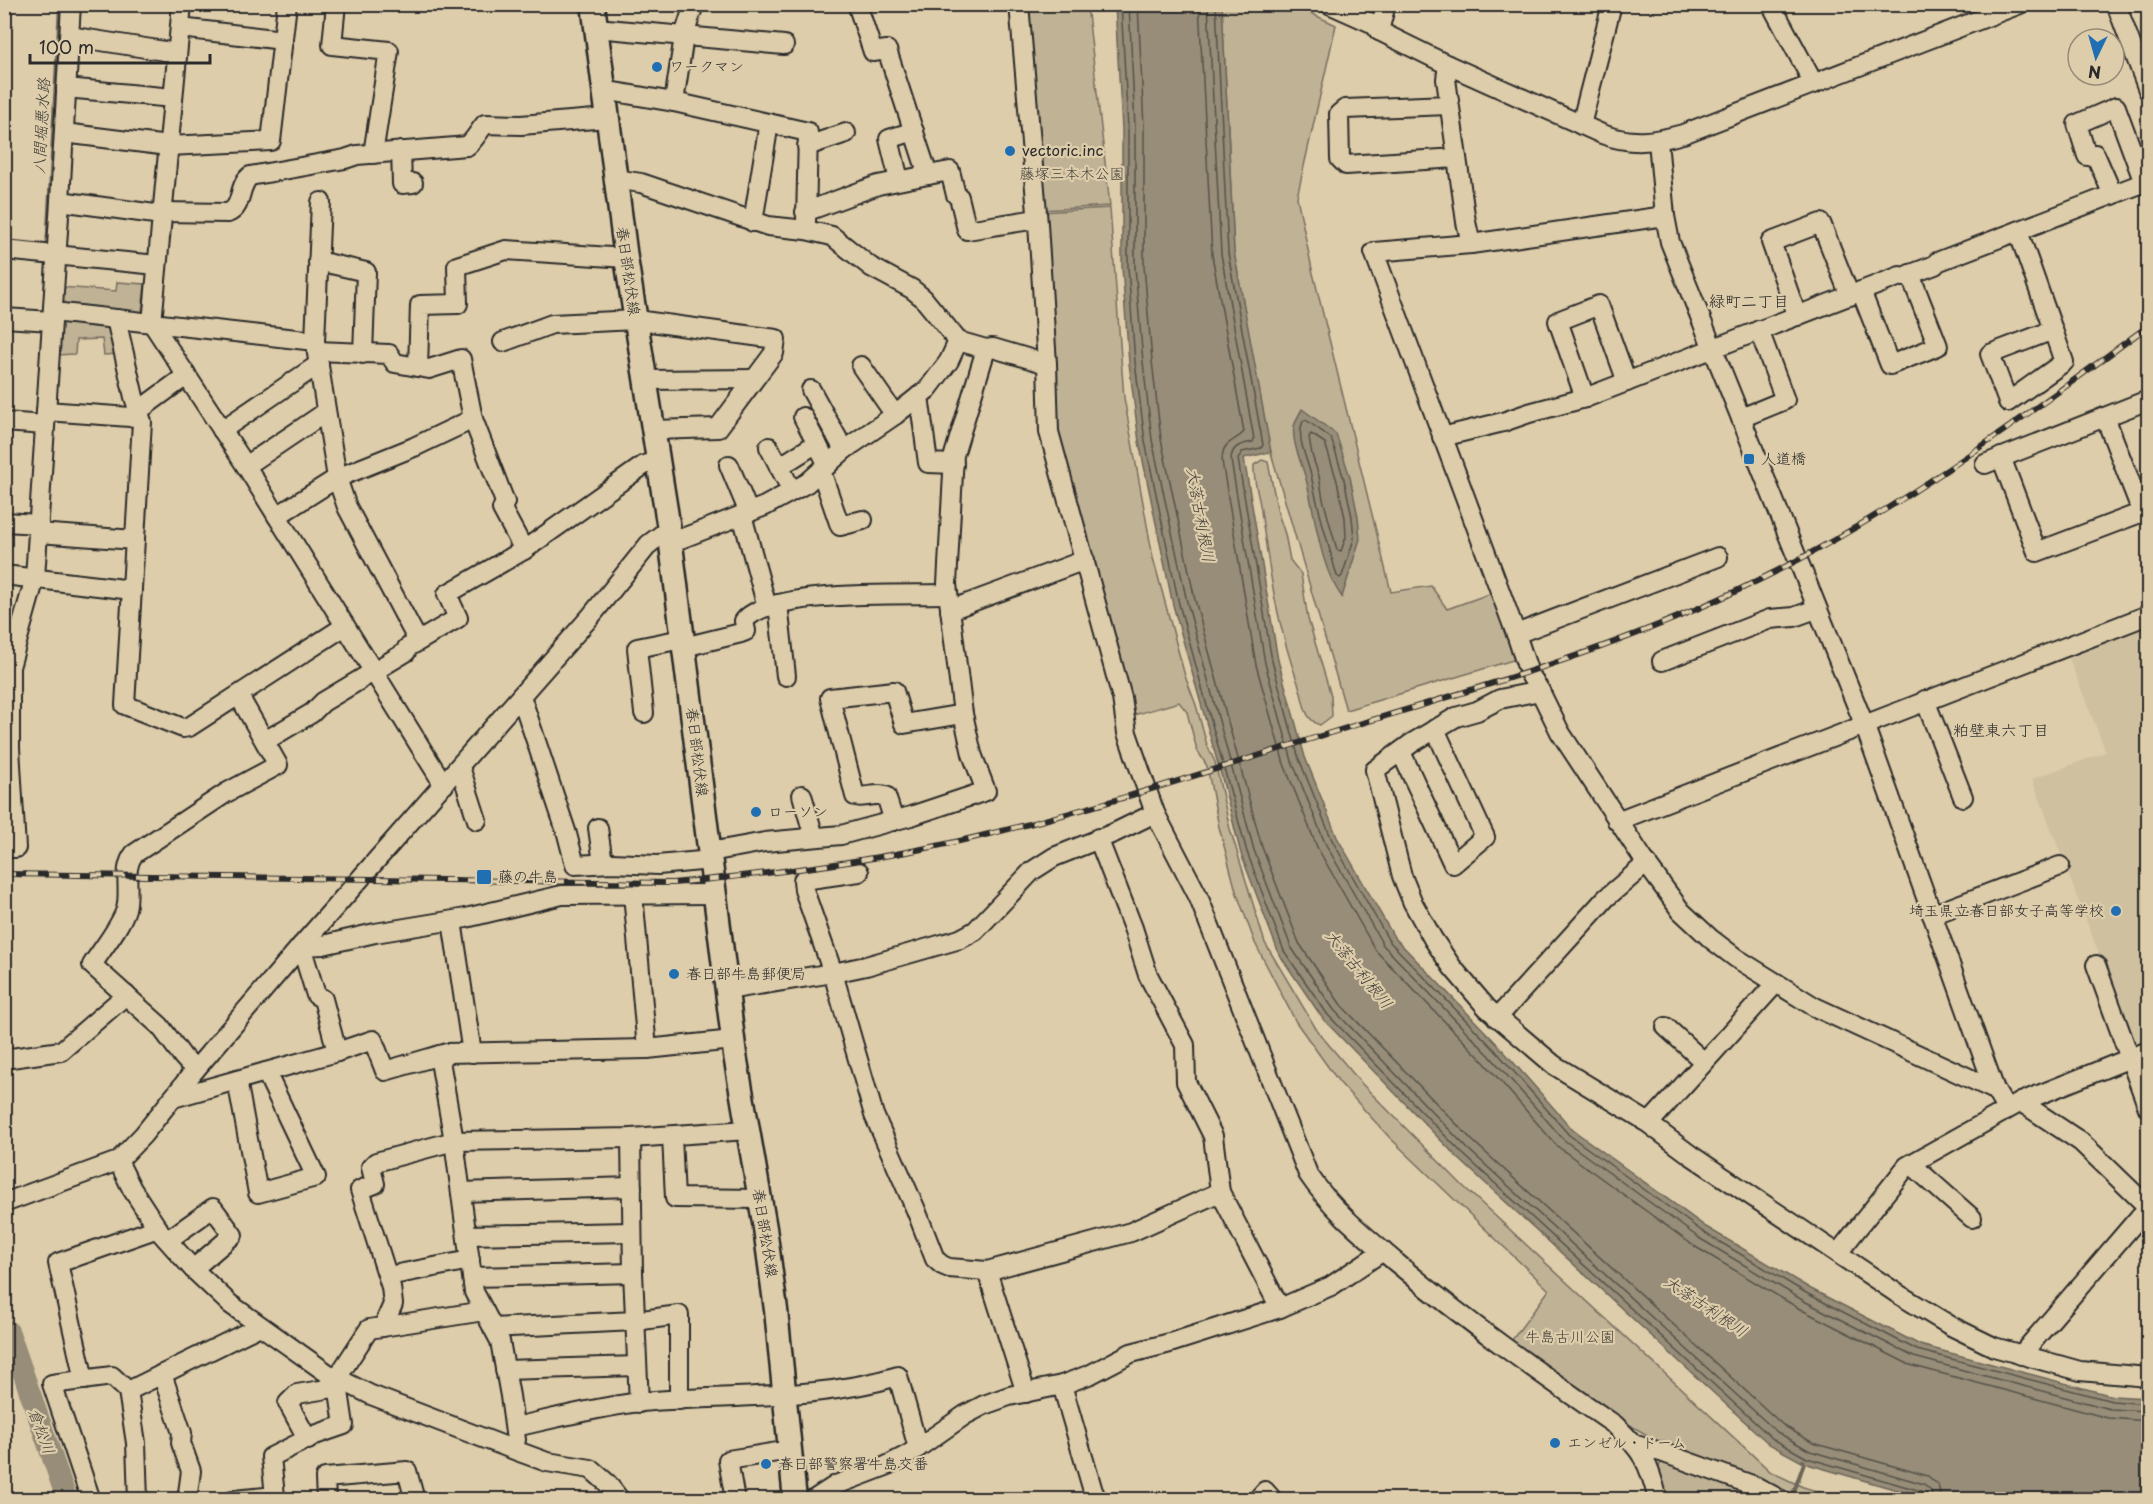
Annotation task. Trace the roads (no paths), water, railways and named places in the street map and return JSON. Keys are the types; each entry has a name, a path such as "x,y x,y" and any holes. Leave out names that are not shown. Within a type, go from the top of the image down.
{"main road":[{"name":"春日部松伏線","path":"593,4 626,258 669,536 733,1040 760,1198 776,1310 795,1500"}],"street":[{"path":"4,848 16,848 10,748 10,667 35,578 60,201 70,4"},
{"path":"182,4 152,323 246,466 444,785"},
{"path":"64,133 168,146 271,141 287,4"},
{"path":"336,4 332,45 389,51 373,154"},
{"path":"674,102 684,36 694,4"},
{"path":"857,4 873,52 887,50 928,175"},
{"path":"1019,4 1037,219 1047,364 1049,432 1122,698 1127,733 1155,813 1198,896 1308,1174 1345,1218 1458,1314 1615,1425 1636,1444 1646,1460 1658,1500"},
{"path":"1329,4 1374,24 1379,32 1448,65 1581,125 1616,139 1634,142 1658,141 1683,134 2020,4"},
{"path":"1379,32 1386,4"},
{"path":"1581,125 1612,4"},
{"path":"1771,4 1814,84"},
{"path":"2116,4 2148,84"},
{"path":"180,28 283,40"},
{"path":"596,28 784,45"},
{"path":"69,36 177,53"},
{"path":"1448,65 1446,79 1449,105 1471,244"},
{"path":"66,88 173,98"},
{"path":"603,90 674,102 807,132 806,221"},
{"path":"1449,105 1345,109 1339,114 1340,159 1346,165 1457,158"},
{"path":"1442,437 1586,398 1855,293 1935,266 1936,262 2113,195 2146,182 2116,107 2077,124 2087,156 2095,154 2113,195"},
{"path":"60,201 162,213 228,213 238,205 243,185 250,176 373,154 467,146 474,141 485,124 521,125 607,118"},
{"path":"753,222 769,123"},
{"path":"899,180 889,139 914,131"},
{"path":"807,146 846,133"},
{"path":"1658,141 1665,216 1670,242 1864,724 1995,1090"},
{"path":"401,151 402,184 413,183"},
{"path":"615,179 641,183 753,222 787,229 878,184 950,171 967,230 1037,219"},
{"path":"321,202 317,352 337,478 347,507 418,641"},
{"path":"1665,216 1471,244 1374,252 1529,673 1560,732 1617,821 1681,911 1712,939 1815,1007 1995,1090 2014,1106 2081,1142 2148,1207 2020,1355"},
{"path":"806,221 832,236 871,267 912,289 923,298 958,341 986,349 993,348 1047,364"},
{"path":"1797,316 1771,242 1821,224 1890,366 1938,346 1910,274"},
{"path":"2018,231 2053,330"},
{"path":"418,367 420,305 458,304 458,266 506,250 626,258"},
{"path":"14,251 56,257 157,265"},
{"path":"318,261 366,272 363,354"},
{"path":"1586,398 1558,321 1599,305 1627,382"},
{"path":"4,318 116,319 152,323 317,352 390,354 395,363 429,369 460,359 473,420 505,502 502,509 524,550"},
{"path":"116,319 142,422 125,705 183,728 189,727 345,626"},
{"path":"503,342 552,324 636,320 776,339 774,353 718,428 653,430"},
{"path":"1741,418 1785,400 1759,330"},
{"path":"4,1203 118,1161 143,1135 301,946 591,616 649,544 746,514 807,483 844,450 928,389 949,361 958,341"},
{"path":"521,696 567,834 575,865 603,863 658,866 711,856 765,842 841,835 894,821 986,791 972,754 963,714 949,602 954,455 986,349"},
{"path":"222,430 317,352"},
{"path":"861,366 895,415"},
{"path":"4,422 46,418 130,417 186,376"},
{"path":"645,380 754,380"},
{"path":"811,390 844,450"},
{"path":"919,396 928,463 954,464"},
{"path":"2105,417 2145,511 2037,552 1993,460 2148,400"},
{"path":"246,466 326,412"},
{"path":"803,417 817,443 840,526 863,520"},
{"path":"277,516 337,478 473,420"},
{"path":"779,467 817,443"},
{"path":"769,447 792,491"},
{"path":"265,741 312,713 323,702 406,652 407,648 458,618 447,594 524,550 644,465 658,461"},
{"path":"729,465 746,514 772,606 786,676"},
{"path":"4,522 135,540"},
{"path":"1516,634 1718,557"},
{"path":"644,713 637,648 741,633 746,631 744,621 749,614 772,606 826,597 949,602 1084,560"},
{"path":"4,575 132,590"},
{"path":"1662,661 1770,619 1794,617 1816,609"},
{"path":"1617,821 2148,615"},
{"path":"894,821 886,796 880,793 862,798 855,796 830,698 894,691 904,724 963,714"},
{"path":"1540,691 1500,699 1477,711 1456,717 1375,770 1402,876 1413,903 1452,967 1497,1018 1554,1065 1644,1120 1692,1156 1898,1294 1951,1326 1994,1347 2080,1371 2148,1377"},
{"path":"195,1070 183,1058 160,1026 92,965 124,914 128,900 129,860 134,854 226,793 278,765 239,696"},
{"path":"1925,700 1963,797"},
{"path":"1401,752 1454,864 1485,837 1435,729"},
{"path":"460,767 477,820"},
{"path":"802,795 814,837"},
{"path":"727,990 866,966 960,939 975,931 1032,871 1054,857 1114,833 1155,813"},
{"path":"598,828 603,863"},
{"path":"1098,838 1133,928 1148,975 1185,1045 1186,1082 1213,1136 1220,1192 1280,1308"},
{"path":"1497,1018 1606,898 1647,863"},
{"path":"1932,915 2060,866"},
{"path":"859,872 803,880 804,890 833,973 874,1115 935,1259 949,1268 987,1271 1131,1232 1220,1192"},
{"path":"633,894 647,1049"},
{"path":"301,946 323,945 375,933 452,921 562,895 715,894"},
{"path":"452,921 472,1053"},
{"path":"301,946 316,995 323,999 337,1052"},
{"path":"2096,965 2148,1108"},
{"path":"1644,1120 1653,1119 1776,983"},
{"path":"4,1059 61,1051 126,995"},
{"path":"1666,1027 1704,1062"},
{"path":"173,1098 373,1040 385,1071 439,1055 647,1049 733,1040"},
{"path":"1838,1253 1911,1164 2014,1106 2148,1051"},
{"path":"439,1055 454,1141 474,1292 500,1341 517,1451"},
{"path":"237,1080 258,1193 316,1177 266,1072"},
{"path":"383,1327 393,1304 388,1276 360,1190 375,1184 371,1167 376,1162 454,1141 631,1138 748,1130"},
{"path":"672,1136 675,1198 760,1198"},
{"path":"631,1138 633,1273 639,1402"},
{"path":"118,1161 132,1189 163,1234 193,1269 230,1304 338,1383 548,1462 591,1469 607,1483 620,1500"},
{"path":"1911,1164 1972,1218"},
{"path":"461,1192 632,1187"},
{"path":"84,1380 58,1263 163,1234 213,1208 233,1235 193,1269"},
{"path":"467,1235 632,1232"},
{"path":"813,1500 836,1485 886,1466 918,1448 965,1415 1009,1396 1062,1385 1091,1374 1131,1353 1280,1308 1331,1286 1383,1251"},
{"path":"388,1276 471,1269 633,1273"},
{"path":"987,1271 1026,1393"},
{"path":"234,1500 275,1496 271,1457 315,1435 344,1425 338,1383 369,1329 484,1311"},
{"path":"493,1328 635,1321 679,1315 679,1400"},
{"path":"128,1391 260,1326"},
{"path":"505,1370 637,1366"},
{"path":"162,1374 182,1433 181,1443 191,1471 187,1500"},
{"path":"91,1500 51,1384 112,1376 128,1391 136,1443 138,1500"},
{"path":"514,1427 639,1402 866,1386 898,1376 918,1448"},
{"path":"308,1440 288,1403 297,1394 338,1383"},
{"path":"1062,1385 1093,1491 1098,1500"},
{"path":"1636,1444 1755,1486 1781,1500"},
{"path":"735,1500 728,1460 790,1450"},
{"path":"326,1500 325,1478 408,1471 415,1500"},
{"path":"1257,1500 1265,1491 1273,1500"}],"water":[{"name":"大落古利根川","path":"1115,5 1222,5 1234,252 1271,452 1244,458 1278,660 1305,757 1337,837 1394,937 1499,1046 1573,1130 1706,1227 1811,1289 1920,1345 2113,1396 2148,1398 2148,1499 1928,1499 1804,1463 1769,1444 1458,1158 1323,1019 1279,954 1241,854 1173,605 1139,442 1129,363 1122,267 1122,129"},
{"path":"1302,409 1336,434 1350,477 1360,539 1342,597 1334,585 1323,556 1306,479 1295,445 1294,426"}],"waterway":[{"name":"八間堀悪水路","path":"47,248 60,4"},
{"name":"倉松川","path":"4,1328 9,1332 67,1500"},
{"path":"1791,1500 1803,1461"}],"railway":[{"path":"4,874 672,883 792,870 871,858 950,843 1036,822 1175,782 1562,661 1711,603 1811,553 1911,494 2007,429 2148,326"}],"place":[{"name":"ワークマン","path":"657,67"},
{"name":"vectoric.inc","path":"1010,151"},
{"name":"人道橋","path":"1749,459"},
{"name":"ローソン","path":"756,812"},
{"name":"藤の牛島","path":"484,877"},
{"name":"埼玉県立春日部女子高等学校","path":"2116,911"},
{"name":"春日部牛島郵便局","path":"674,974"},
{"name":"エンゼル・ドーム","path":"1555,1443"},
{"name":"春日部警察署牛島交番","path":"766,1464"}],"district":[{"name":"緑町二丁目","path":"1749,301"},
{"name":"粕壁東六丁目","path":"2001,730"}],"park label":[{"name":"藤塚三本木公園","path":"1072,174"},
{"name":"牛島古川公園","path":"1570,1337"}]}
